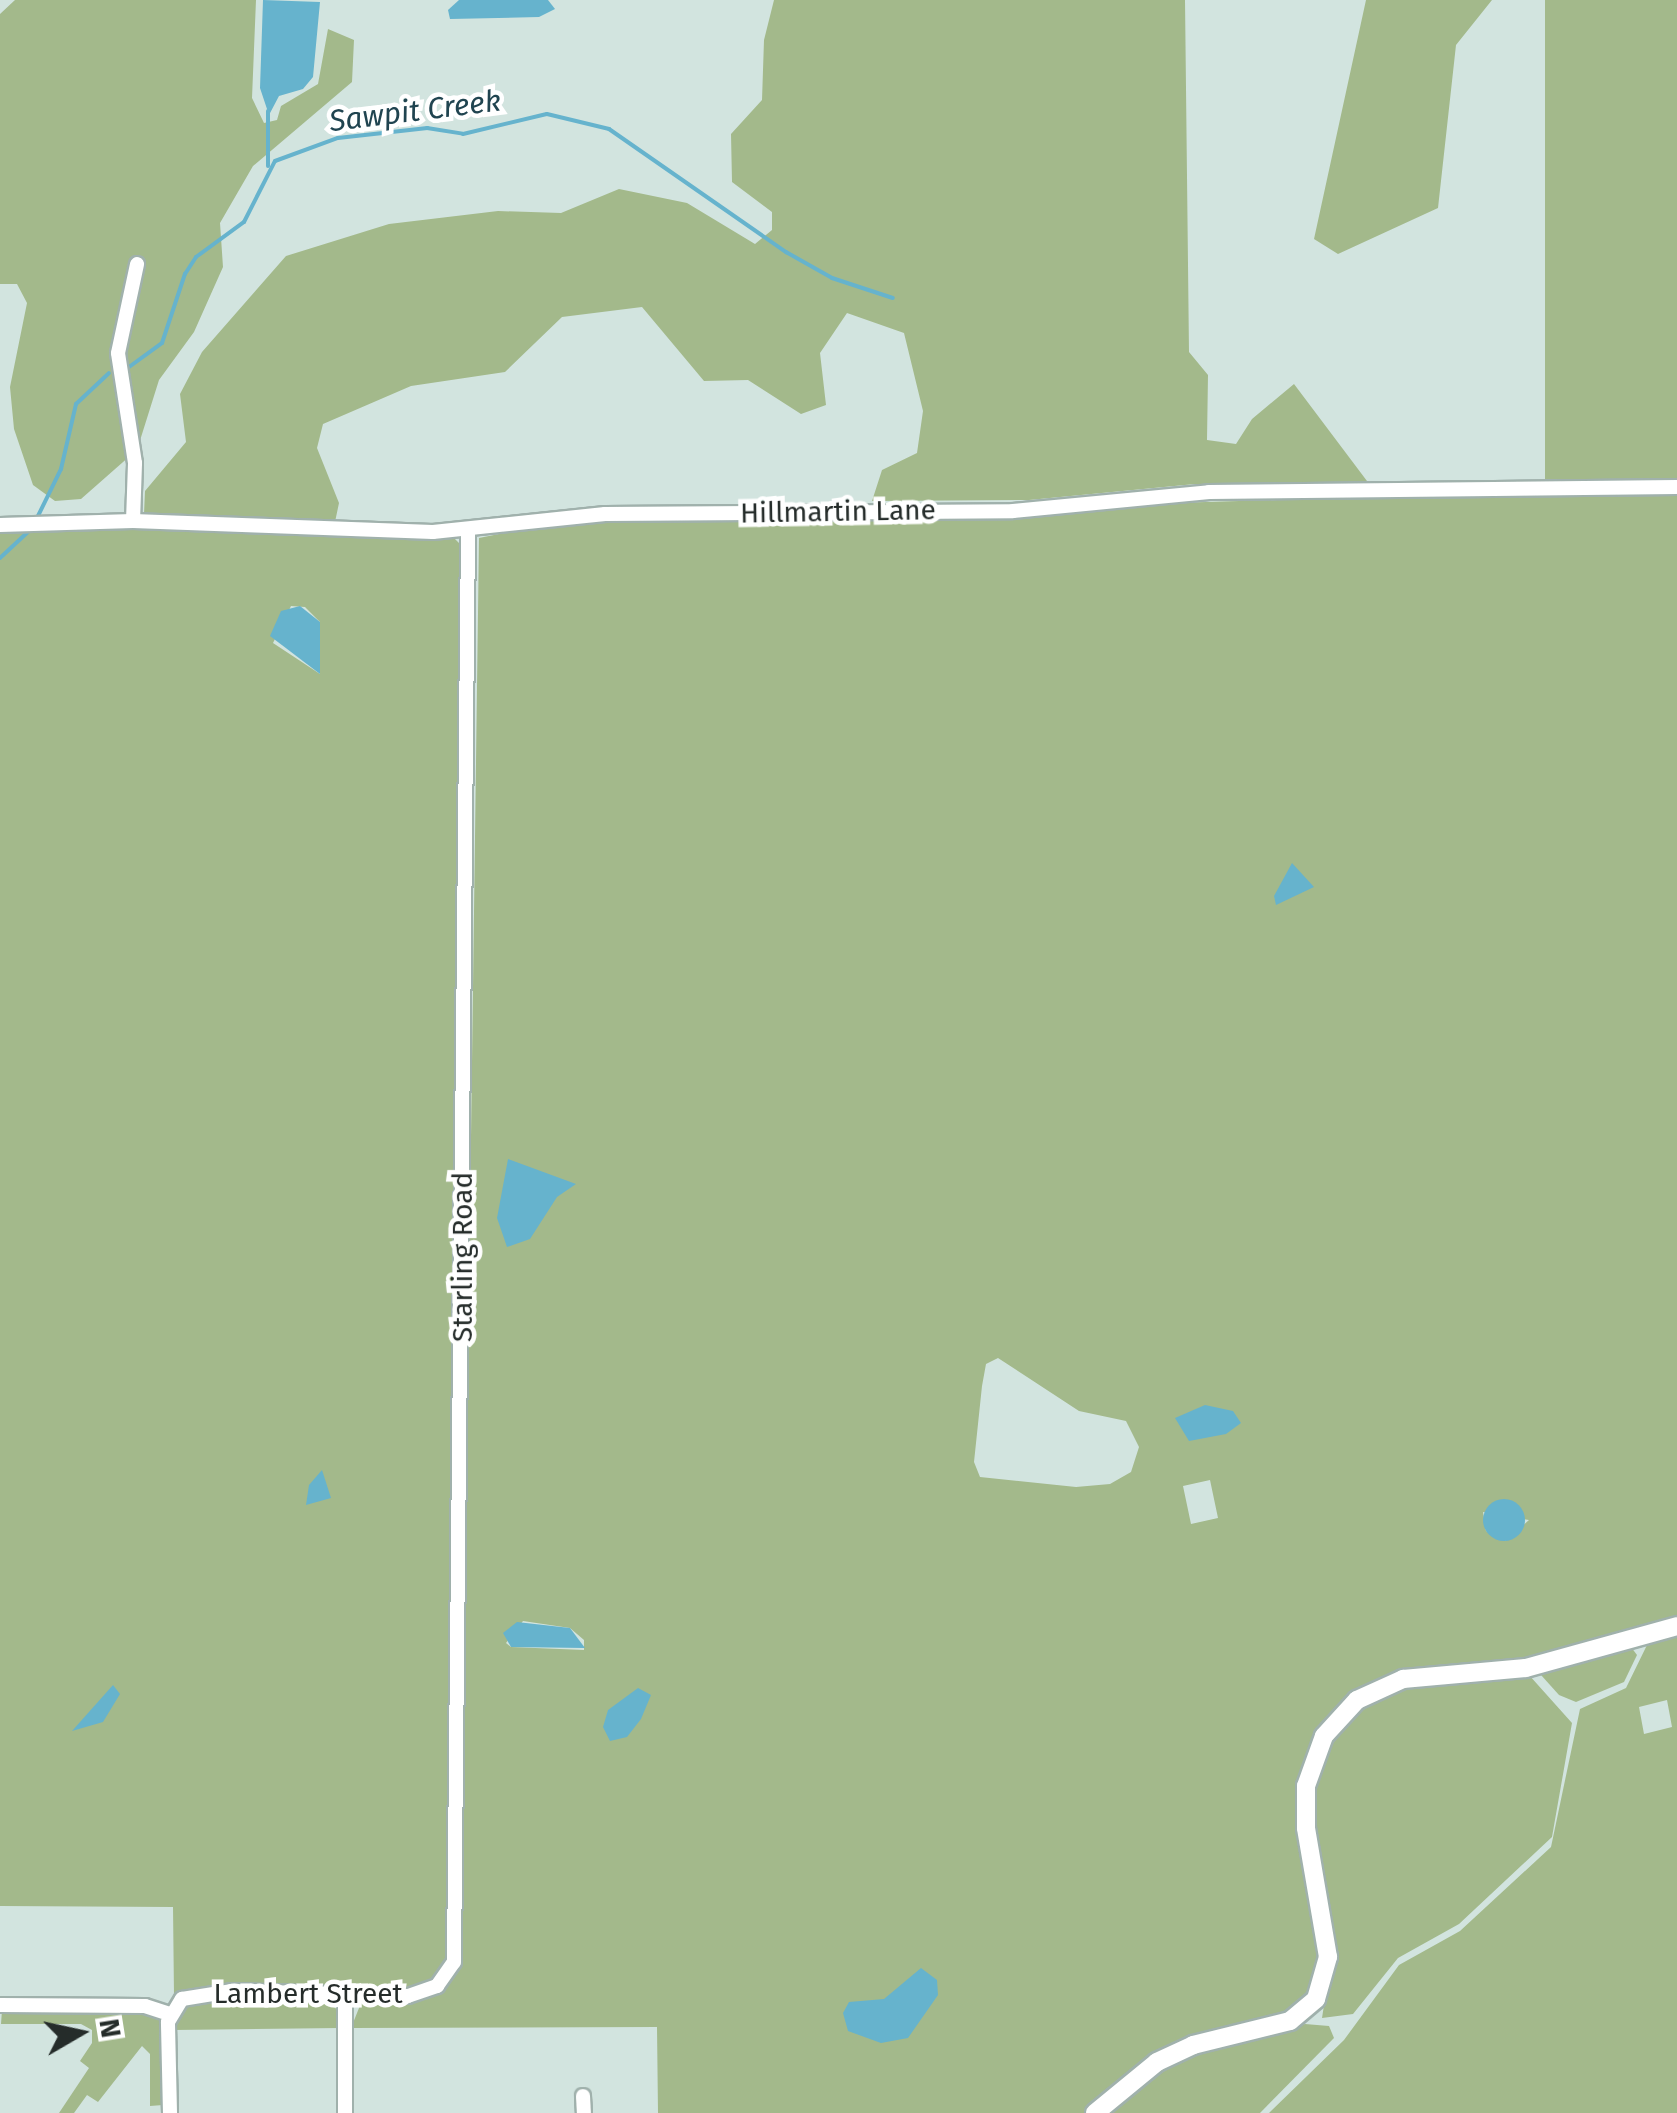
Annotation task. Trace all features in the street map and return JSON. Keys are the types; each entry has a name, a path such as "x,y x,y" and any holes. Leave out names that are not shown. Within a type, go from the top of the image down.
{"street":[{"path":"133,521 135,464 118,353 138,264"},
{"name":"Hillmartin Lane","path":"0,525 133,521 394,532 468,529 605,514 1023,510 1208,492 1677,487"},
{"name":"Starling Road","path":"443,1981 456,1942 468,529"},
{"path":"1095,2113 1157,2062 1193,2045 1290,2021 1316,1999 1328,1958 1306,1828 1306,1786 1324,1736 1356,1700 1403,1679 1532,1667 1677,1626"},
{"name":"Lambert Street","path":"169,2014 182,1999 214,1992 415,1994 443,1981"},
{"path":"345,1996 345,2113"},
{"path":"0,2004 145,2006 169,2014 170,2113"},
{"path":"584,2096 584,2113"}],"green space":[{"path":"15,0 256,0 252,98 264,123 277,120 281,106 318,84 328,29 354,40 352,82 253,166 220,223 223,267 194,332 159,380 137,450 122,362 141,264 134,262 115,360 131,455 81,499 55,501 33,485 14,429 10,387 27,303 17,284 0,284 0,14"},
{"path":"774,0 1185,0 1189,352 1208,375 1207,440 1236,444 1252,419 1294,384 1370,485 1195,484 1029,500 872,501 882,470 917,453 923,411 904,333 847,313 820,353 826,405 801,414 748,380 704,381 642,307 562,317 505,372 411,386 323,424 317,448 339,503 335,522 144,514 145,491 186,442 180,394 202,352 286,256 389,224 498,211 561,213 619,189 687,203 755,244 772,230 772,212 732,182 731,134 762,100 764,40"},
{"path":"1366,0 1492,0 1456,45 1438,208 1338,254 1314,239"},
{"path":"1545,0 1677,0 1677,479 1545,479"},
{"path":"1677,491 1677,1620 1549,1657 1398,1674 1345,1700 1318,1732 1300,1781 1320,1947 1307,1996 1278,2016 1145,2061 1087,2113 658,2113 657,2027 351,2028 361,2003 440,1992 460,1960 479,538 562,521","holes":["998,1358 1079,1411 1126,1421 1139,1447 1131,1472 1110,1484 1076,1487 980,1477 974,1462 986,1364","1210,1480 1218,1518 1191,1524 1183,1486","1483,1512 1529,1520 1505,1541 1486,1531","523,1621 570,1628 584,1640 584,1650 511,1647 506,1643"]},
{"path":"141,525 452,536 462,546 447,1963 430,1982 409,1990 231,1985 174,1996 173,1907 0,1906 0,529","holes":["291,606 305,607 320,622 320,674 273,643"]},
{"path":"1677,1633 1677,2113 1269,2113 1344,2040 1399,1965 1460,1931 1551,1847 1580,1709 1626,1688 1647,1645","holes":["1667,1700 1672,1727 1644,1734 1639,1707"]},
{"path":"1631,1647 1637,1655 1624,1682 1576,1702 1559,1695 1541,1675"},
{"path":"1529,1675 1572,1723 1552,1837 1459,1924 1398,1958 1353,2014 1322,2018 1326,1992 1313,1786 1330,1740 1359,1708 1395,1688"},
{"path":"213,1997 324,2000 338,2010 339,2028 174,2030 180,2007"},
{"path":"2,2010 146,2012 160,2017 163,2105 150,2106 150,2054 142,2046 98,2102 87,2095 74,2113 59,2113 89,2068 80,2061 92,2043 92,2030 81,2024 1,2024"},
{"path":"1305,2024 1329,2026 1334,2038 1260,2113 1104,2113 1173,2061"}],"water":[{"path":"263,0 320,2 313,77 303,89 279,96 269,115 260,88"},
{"path":"459,0 548,0 555,9 539,17 450,19 448,10"},
{"path":"300,606 320,622 320,674 270,636 281,611"},
{"path":"1292,863 1314,887 1276,905 1274,896"},
{"path":"508,1159 576,1184 557,1197 530,1239 507,1247 497,1218"},
{"path":"1205,1405 1233,1411 1241,1423 1226,1434 1189,1441 1175,1418"},
{"path":"322,1470 331,1498 306,1505 309,1485"},
{"path":"1504,1499 1519,1505 1525,1520 1519,1535 1504,1541 1489,1535 1483,1520 1489,1505"},
{"path":"517,1622 570,1628 585,1648 511,1647 503,1633"},
{"path":"113,1685 120,1694 103,1722 72,1731"},
{"path":"638,1688 651,1695 641,1719 627,1737 610,1741 603,1727 608,1710"},
{"path":"921,1968 937,1980 938,1995 908,2038 881,2043 848,2031 843,2013 849,2002 884,1999"}],"waterway":[{"path":"268,111 268,166"},
{"name":"Sawpit Creek","path":"129,367 162,343 185,274 196,257 244,222 275,161 338,138 427,128 463,134 547,114 609,129 786,252 832,278 893,298"},
{"name":"Sawpit Creek","path":"36,520 61,469 76,404 109,373"},
{"name":"Sawpit Creek","path":"0,558 29,531"}]}
